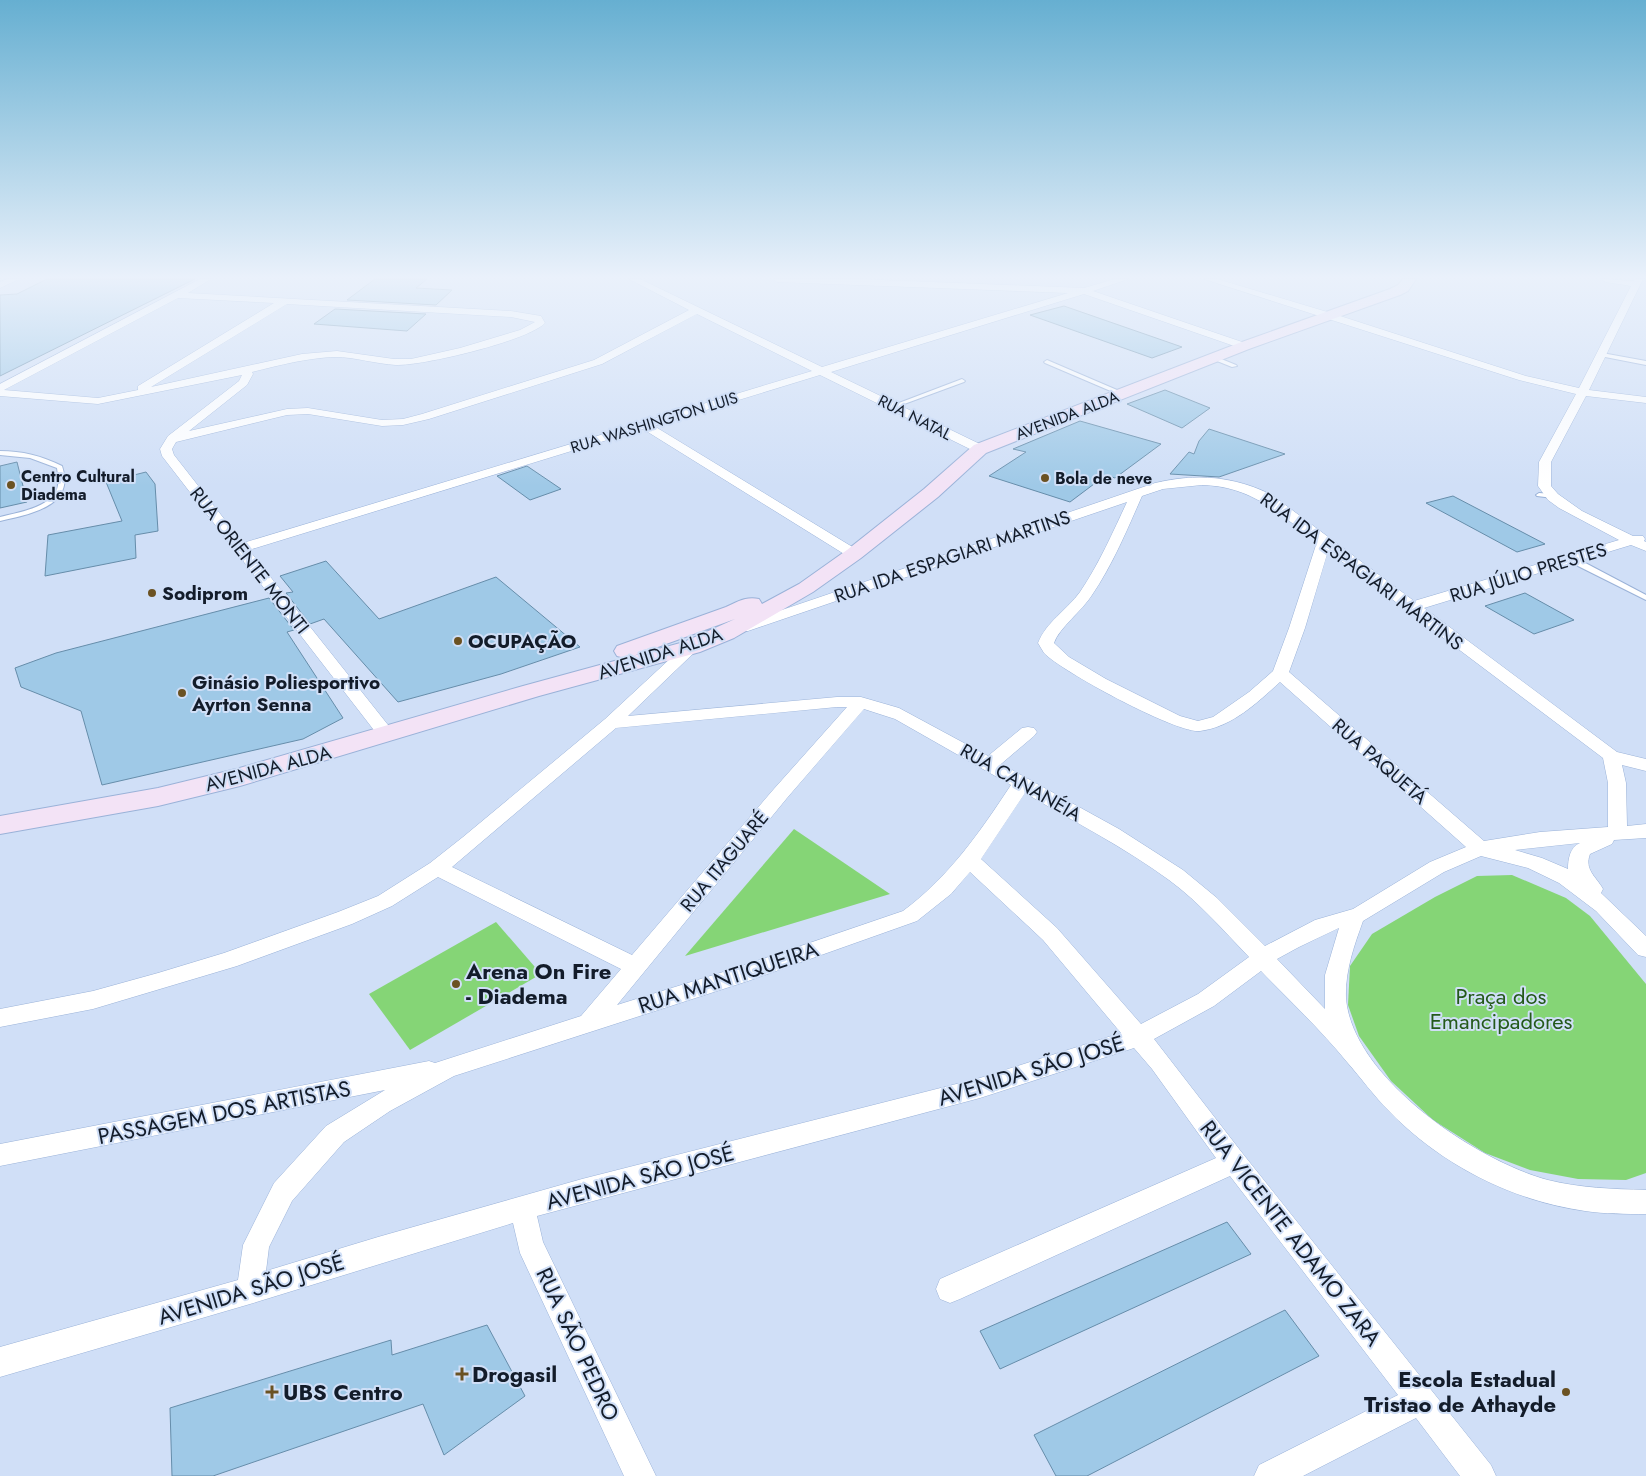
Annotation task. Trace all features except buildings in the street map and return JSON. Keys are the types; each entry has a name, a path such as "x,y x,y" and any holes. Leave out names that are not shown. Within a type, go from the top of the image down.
{"main road":[{"name":"AVENIDA ALDA","path":"0,825 167,795 240,777 530,691 692,647 726,634 791,597 835,568 931,493 980,449 1239,348"},
{"name":"AVENIDA ALDA","path":"530,691 598,661 734,612 803,580 835,568"},
{"path":"692,647 734,612"}],"street":[{"path":"0,388 76,348"},
{"path":"129,396 208,348"},
{"path":"0,393 98,402 227,375 302,356 337,354 394,362 411,362 472,348"},
{"path":"172,439 288,412 308,411 382,423 403,422 598,362 629,348"},
{"name":"RUA NATAL","path":"775,348 980,449"},
{"name":"RUA WASHINGTON LUIS","path":"240,548 899,348"},
{"path":"1430,348 1523,378 1582,392 1646,400"},
{"path":"1605,348 1582,392 1551,441 1545,462 1543,480 1546,489 1559,502 1639,539 1646,547"},
{"path":"172,439 243,383 248,374 246,370"},
{"path":"226,395 228,388 227,375"},
{"path":"644,425 854,554"},
{"name":"RUA ORIENTE MONTI","path":"172,439 166,449 168,456 386,734"},
{"name":"RUA IDA ESPAGIARI MARTINS","path":"726,634 1137,494 1183,481 1209,480 1231,483 1250,488 1267,498 1611,756"},
{"path":"1137,494 1104,564 1075,608 1052,631 1046,643 1050,650 1063,660 1100,682 1174,720 1198,726 1219,721 1256,696 1280,673 1297,628 1324,542"},
{"name":"RUA JÚLIO PRESTES","path":"1411,607 1639,539"},
{"path":"0,1018 93,1000 158,982 229,960 345,918 385,901 437,868 611,724 692,647"},
{"name":"RUA PAQUETÁ","path":"1280,673 1480,849"},
{"name":"RUA CANANÉIA","path":"611,724 837,702 861,702 901,715 1112,834 1176,876 1210,903 1264,958 1352,1052 1394,1102 1440,1141 1489,1170 1535,1189 1579,1198 1646,1202"},
{"name":"RUA ITAGUARÉ","path":"590,1022 780,794 861,702"},
{"path":"990,764 1028,732"},
{"path":"1613,915 1578,871 1578,860 1582,850 1618,833 1618,783 1611,756 1646,765"},
{"name":"RUA MANTIQUEIRA","path":"250,1290 256,1245 283,1192 335,1134 381,1104 447,1068 740,975 910,916 931,903 970,860 1022,783"},
{"name":"AVENIDA SÃO JOSÉ","path":"0,1362 250,1290 378,1250 523,1210 582,1191 980,1088 1138,1037 1206,1000 1291,941 1322,926 1354,917 1437,867 1480,849 1540,839 1646,830"},
{"path":"1480,849 1520,858 1553,870 1582,889 1643,942"},
{"name":"RUA VICENTE ADAMO ZARA","path":"970,860 1050,934 1160,1062 1234,1162 1480,1476"},
{"path":"437,868 636,966"},
{"path":"1352,1052 1337,1013 1335,988 1338,960 1354,917"},
{"name":"PASSAGEM DOS ARTISTAS","path":"0,1155 447,1068"},
{"path":"950,1289 1234,1162"},
{"name":"RUA SÃO PEDRO","path":"523,1210 530,1244 640,1476"},
{"path":"1270,1476 1421,1400"}],"lane":[{"path":"1602,355 1646,363"},
{"path":"1214,358 1234,366"},
{"path":"1048,362 1122,394"},
{"path":"894,406 962,381"},
{"path":"0,453 14,452 43,458 60,467 62,482 58,495 49,502 30,511 0,519"},
{"path":"1539,494 1553,496"},
{"path":"1571,559 1646,598"}],"green space":[{"path":"794,829 890,894 685,956"},
{"name":"Praça dos Emancipadores","path":"1512,875 1566,898 1590,916 1646,984 1646,1173 1626,1180 1578,1179 1530,1170 1485,1153 1433,1120 1391,1081 1359,1036 1348,1005 1350,966 1372,934 1435,897 1477,876"},
{"name":"Arena On Fire - Diadema","path":"496,922 541,974 410,1050 369,994"}],"place":[{"name":"Bola de neve","path":"1045,478"},
{"name":"Centro Cultural Diadema","path":"11,485"},
{"name":"Sodiprom","path":"152,593"},
{"name":"OCUPAÇÃO","path":"458,641"},
{"name":"Ginásio Poliesportivo Ayrton Senna","path":"182,693"},
{"name":"Arena On Fire - Diadema","path":"456,984"},
{"name":"Drogasil","path":"462,1374"},
{"name":"UBS Centro","path":"272,1392"},
{"name":"Escola Estadual Tristao de Athayde","path":"1566,1392"}]}
